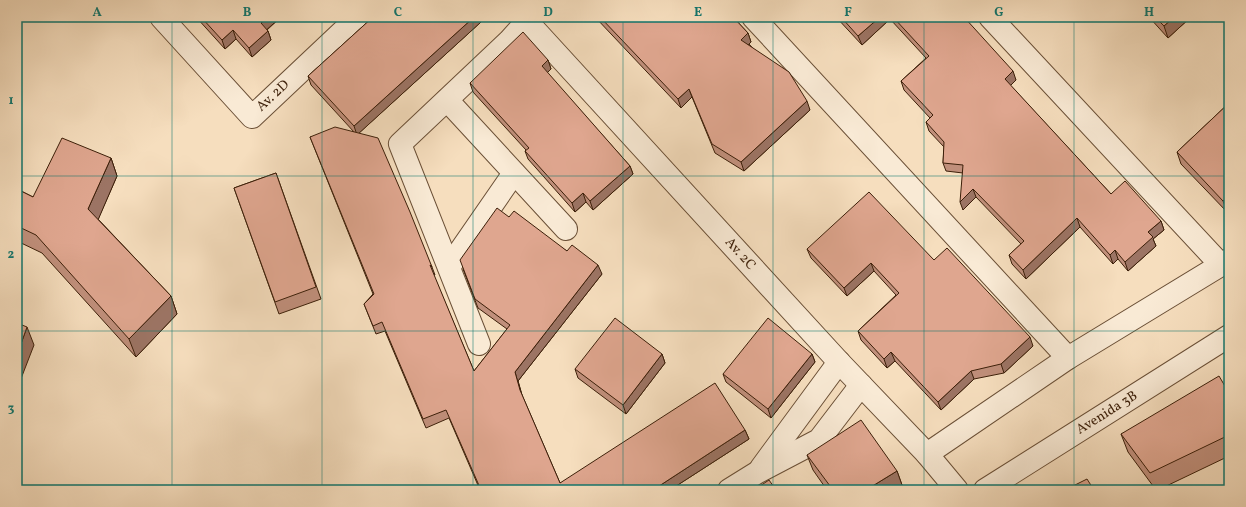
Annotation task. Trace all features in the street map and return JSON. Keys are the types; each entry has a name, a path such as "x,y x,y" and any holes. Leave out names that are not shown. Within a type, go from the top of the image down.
{"street":[{"name":"Av. 2D","path":"161,17 252,117 358,17"},
{"path":"753,17 1068,358"},
{"path":"927,454 1068,358 1225,262 990,17"},
{"path":"479,344 400,144 509,41 525,19"},
{"name":"Av. 2C","path":"525,19 839,362 927,454 958,490"},
{"path":"446,100 566,229"},
{"path":"449,267 514,173"},
{"name":"Avenida 3B","path":"986,490 1229,336"},
{"path":"758,472 839,362"},
{"path":"730,490 758,472 819,440 861,385"}],"building":[{"path":"201,17 268,17 261,23 268,31 249,48 233,30 222,40"},
{"path":"373,17 474,17 354,126 308,76"},
{"path":"600,17 733,17 748,33 741,40 789,72 807,101 741,162 712,144 689,89 678,99"},
{"path":"841,17 880,17 858,36"},
{"path":"893,17 964,17 1013,71 1005,79 1111,194 1125,181 1161,221 1148,232 1153,237 1125,262 1115,250 1110,255 1077,218 1023,270 1009,255 1024,241 973,189 960,202 963,165 943,163 944,142 926,122 933,115 901,81 929,56"},
{"path":"1155,17 1174,17 1164,26"},
{"path":"523,32 548,60 542,66 630,166 590,201 583,193 572,203 525,151 529,148 470,83"},
{"path":"1229,103 1229,195 1223,201 1177,152"},
{"path":"335,127 378,138 410,212 432,267 430,265 474,371 510,325 475,299 460,260 497,208 509,217 514,211 567,251 572,245 598,265 515,372 520,390 560,483 715,383 745,430 653,490 481,490 446,410 423,419 382,322 373,326 364,304 374,294 310,137"},
{"path":"62,138 111,158 88,209 171,296 129,339 36,235 17,226 17,189 33,197"},
{"path":"276,173 316,287 275,302 234,188"},
{"path":"869,192 934,260 947,248 1030,337 1001,364 971,371 938,402 891,352 884,359 858,331 899,293 871,263 844,288 807,249"},
{"path":"615,318 662,354 623,405 575,369"},
{"path":"768,318 812,354 768,409 723,374"},
{"path":"17,323 27,327 17,355"},
{"path":"1219,376 1229,393 1229,435 1150,473 1121,434"},
{"path":"861,420 897,471 866,490 833,490 807,455"},
{"path":"1087,479 1094,490 1065,490"},
{"path":"769,480 776,490 754,490"}]}
